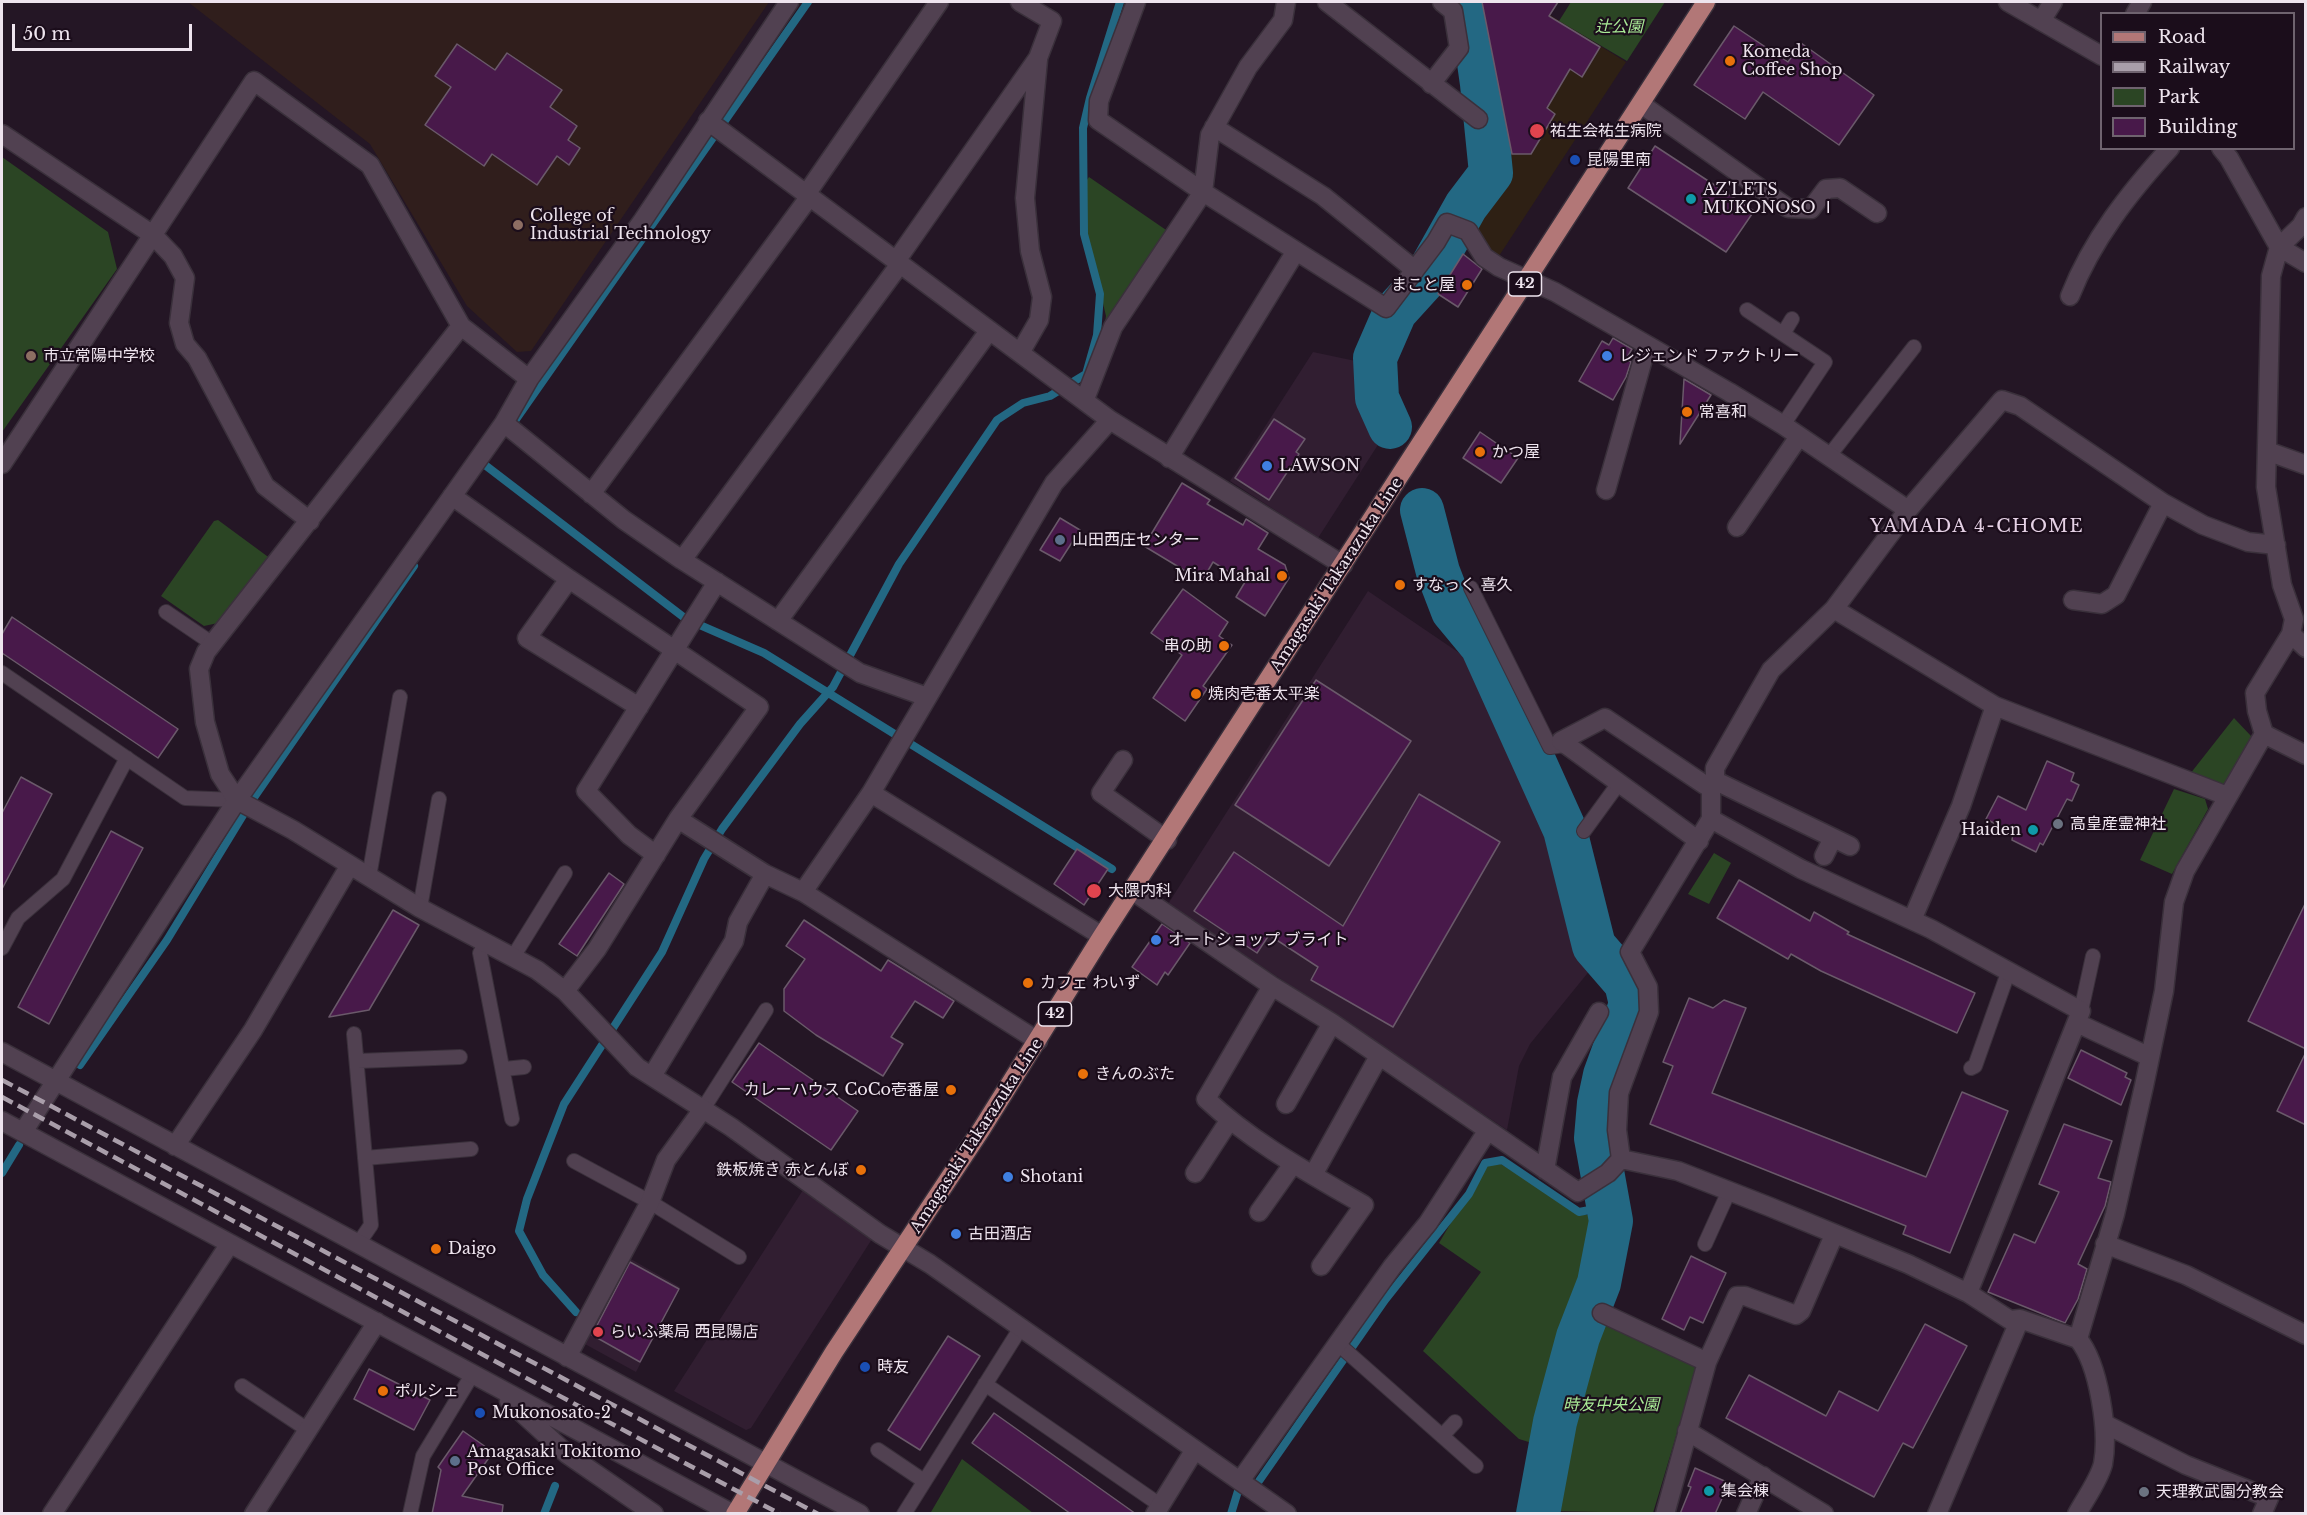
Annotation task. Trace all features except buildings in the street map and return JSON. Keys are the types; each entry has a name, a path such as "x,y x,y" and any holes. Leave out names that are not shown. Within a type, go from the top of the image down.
{"main road":[{"name":"Amagasaki Takarazuka Line","path":"734,1514 765,1461 1038,1041 1102,936 1167,840 1706,2"}],"street":[{"path":"23,1132 54,1080 237,800 504,423 529,380 644,220 789,2"},
{"path":"591,494 809,194 939,2"},
{"path":"682,560 898,262 1038,58 1052,21 1020,2"},
{"path":"1136,2 1099,101 1098,120 1203,192 1386,308 1447,223 1468,231 1484,257 1499,267 1528,278 1783,425 1798,438 1829,456 1908,510"},
{"path":"1072,390 1203,192 1210,135 1248,67 1283,20 1286,2"},
{"path":"1327,2 1478,119"},
{"path":"1431,84 1459,48 1453,11 1442,2"},
{"path":"2008,2 2100,55"},
{"path":"2041,21 2053,2"},
{"path":"1020,353 1039,320 1042,297 1029,251 1025,198 1038,58"},
{"path":"2,464 254,81 370,165 461,326 529,380"},
{"path":"1641,104 1788,208 1811,209 1826,189 1840,188 1877,213"},
{"path":"708,121 1110,420 1343,566"},
{"path":"1214,127 1323,196 1415,270"},
{"path":"2,134 153,235 173,256 185,278 179,322 185,344 197,358 265,486 310,521"},
{"path":"2055,283 2071,294 2094,236 2168,150"},
{"path":"2222,150 2229,158 2278,247 2306,263"},
{"path":"2306,217 2301,226 2278,247 2271,276 2266,487 2282,585 2294,619 2291,634 2255,693 2257,711 2264,734 2306,755"},
{"path":"1169,458 1296,251"},
{"path":"461,326 206,652 199,669 205,722 220,774 237,800 293,830 420,908 537,970 565,991 637,1067 704,1109 879,1234 904,1247 1287,1514"},
{"path":"778,621 988,331"},
{"path":"1606,490 1647,345"},
{"path":"1622,1159 1617,1130 1619,1093 1649,1012 1648,987 1630,952 1711,819 1711,783 1715,778 1715,768 1772,670 1834,609 1908,510 2002,400 2020,406 2163,503 2204,525 2248,542 2276,544"},
{"path":"803,892 872,793 1054,483 1110,420"},
{"path":"504,423 591,494 682,560 860,673 927,697"},
{"path":"1737,527 1798,438"},
{"path":"2267,451 2306,465"},
{"path":"452,496 569,579 759,707 678,819 597,949 565,991"},
{"path":"2073,600 2102,604 2116,595 2163,503"},
{"path":"569,579 527,638 639,707"},
{"path":"656,855 629,835 586,791 673,648 717,582"},
{"path":"1834,609 1995,706 2227,796"},
{"path":"2291,634 2306,648"},
{"path":"1912,920 1960,806 1995,706"},
{"path":"1699,841 1561,741 1602,717 1705,785 1720,783 1850,846"},
{"path":"2078,1339 2115,1214 2150,1057 2164,991 2174,902 2185,871 2264,734"},
{"path":"1123,760 1101,793 1167,840"},
{"path":"872,793 1102,936"},
{"path":"678,819 765,874 803,892 1038,1041"},
{"path":"1711,819 1801,869 1912,920 2009,970 2079,1017 2150,1057"},
{"path":"1824,856 1833,838"},
{"path":"176,1146 253,1030 350,865"},
{"path":"652,1076 734,941 738,922 765,874"},
{"path":"1133,891 1272,986 1332,1023 1578,1192 1608,1173 1622,1159"},
{"path":"1272,986 1206,1099 1229,1121 1293,1164 1364,1205 1321,1266"},
{"path":"1545,1170 1562,1077 1599,1012"},
{"path":"1968,1293 2079,1017"},
{"path":"1286,1104 1332,1023"},
{"path":"2,1052 860,1514"},
{"path":"1313,1175 1379,1056"},
{"path":"567,1357 650,1202 666,1160 704,1109"},
{"path":"2,1121 229,1245 734,1514"},
{"path":"1195,1173 1229,1121"},
{"path":"1240,1482 1392,1267 1428,1223 1488,1130"},
{"path":"1622,1159 1678,1171 1729,1191 1908,1264 1968,1293 2010,1320 2020,1319 2078,1339 2088,1351 2105,1424 2102,1466 2077,1514"},
{"path":"1259,1212 1293,1164"},
{"path":"1665,1514 1707,1362 1737,1296 1744,1296 1796,1315 1801,1311 1834,1235"},
{"path":"2106,1244 2186,1275 2306,1335"},
{"path":"52,1514 229,1245"},
{"path":"1602,1313 1707,1362"},
{"path":"1937,1514 2020,1319"},
{"path":"254,1514 377,1322"},
{"path":"495,1387 567,1454 654,1514"},
{"path":"2105,1424 2186,1465 2269,1498 2262,1514"},
{"path":"1688,1431 1824,1514"},
{"path":"1158,1509 1194,1450"},
{"path":"1746,1514 1763,1476"}],"lane":[{"path":"1747,310 1783,334 1828,357 1783,425"},
{"path":"1783,334 1792,319"},
{"path":"1829,456 1914,347"},
{"path":"1471,588 1550,747 1564,744"},
{"path":"166,612 213,644"},
{"path":"2,673 185,798 237,800"},
{"path":"369,877 400,697"},
{"path":"2,948 18,918 63,879 127,758"},
{"path":"1584,831 1619,783"},
{"path":"420,908 439,800"},
{"path":"513,957 565,873"},
{"path":"486,943 480,953 512,1119"},
{"path":"2079,1017 2093,956"},
{"path":"1971,1068 1975,1066 2009,970"},
{"path":"704,1109 766,1010"},
{"path":"354,1034 370,1225 358,1244"},
{"path":"358,1061 460,1057"},
{"path":"504,1069 524,1067"},
{"path":"365,1158 471,1149"},
{"path":"574,1161 650,1202 739,1257"},
{"path":"1705,1244 1729,1191"},
{"path":"904,1514 1020,1329"},
{"path":"1337,1343 1476,1466"},
{"path":"410,1514 423,1456 472,1375"},
{"path":"985,1384 1158,1509"},
{"path":"242,1386 308,1430"},
{"path":"1442,1436 1455,1422"},
{"path":"878,1450 924,1480"}],"shaded area":[{"name":"College of Industrial Technology","path":"188,2 769,2 531,351 517,352 467,306 370,144"},
{"name":"祐生会祐生病院","path":"1473,2 1529,2 1626,62 1497,259 1463,224 1500,167"},
{"path":"1313,352 1365,363 1365,383 1369,401 1383,437 1318,538 1230,481"},
{"path":"1368,591 1477,665 1567,856 1578,942 1595,964 1530,1044 1519,1066 1507,1130 1168,904"},
{"path":"803,1190 872,1239 751,1428 746,1430 674,1391"},
{"path":"629,1258 680,1287 636,1372 583,1343"}],"green space":[{"name":"辻公園","path":"1571,2 1665,2 1627,61 1559,21"},
{"name":"市立常陽中学校","path":"2,157 108,232 117,269 2,432"},
{"path":"1089,177 1169,232 1104,329 1106,316 1086,232 1084,184"},
{"path":"218,520 271,559 218,623 204,626 161,596 214,521"},
{"path":"2234,718 2251,736 2252,744 2227,785 2223,786 2190,774"},
{"path":"2174,789 2205,799 2208,809 2172,874 2140,860"},
{"path":"1714,853 1731,863 1709,904 1688,894"},
{"name":"時友中央公園","path":"1501,1164 1583,1215 1602,1214 1590,1278 1576,1312 1697,1366 1653,1513 1548,1511 1558,1451 1519,1439 1423,1351 1481,1272 1439,1243 1485,1165"},
{"path":"962,1459 1033,1513 931,1512"}],"waterway":[{"path":"510,428 808,2"},
{"path":"576,1312 543,1275 519,1231 527,1199 564,1104 662,952 704,859 722,829 800,724 833,687 899,564 997,420 1023,403 1050,396 1086,374 1097,335 1100,294 1084,234 1083,128 1120,2"},
{"path":"1390,427 1377,398 1375,358 1395,312 1425,279 1466,206 1491,173 1482,84 1472,13 1468,2"},
{"path":"485,465 686,619 764,653 1112,869"},
{"path":"1422,510 1438,572 1453,611 1482,646 1565,830 1594,946 1626,983 1631,1004 1605,1075 1599,1103 1596,1138 1611,1221 1599,1283 1578,1337 1555,1422 1538,1514"},
{"path":"80,1065 167,940 253,799 414,566"},
{"path":"2,1173 19,1145"},
{"path":"1259,1481 1385,1300 1469,1194 1485,1163 1502,1160 1579,1212 1610,1206"},
{"path":"544,1514 555,1486"},
{"path":"1231,1514 1238,1491"}],"railway":[{"path":"2,1080 818,1514"},
{"path":"2,1097 780,1514"}],"place":[{"name":"Komeda Coffee Shop","path":"1730,61"},
{"name":"祐生会祐生病院","path":"1537,131"},
{"name":"昆陽里南","path":"1575,160"},
{"name":"AZ'LETS MUKONOSO Ⅰ","path":"1691,199"},
{"name":"College of Industrial Technology","path":"518,225"},
{"name":"まこと屋","path":"1467,285"},
{"name":"市立常陽中学校","path":"31,356"},
{"name":"レジェンド ファクトリー","path":"1607,356"},
{"name":"常喜和","path":"1687,412"},
{"name":"かつ屋","path":"1480,452"},
{"name":"LAWSON","path":"1267,466"},
{"name":"山田西庄センター","path":"1060,540"},
{"name":"Mira Mahal","path":"1282,576"},
{"name":"すなっく 喜久","path":"1400,585"},
{"name":"串の助","path":"1224,646"},
{"name":"焼肉壱番太平楽","path":"1196,694"},
{"name":"高皇産霊神社","path":"2058,824"},
{"name":"Haiden","path":"2033,830"},
{"name":"大隈内科","path":"1094,891"},
{"name":"オートショップ ブライト","path":"1156,940"},
{"name":"カフェ わいず","path":"1028,983"},
{"name":"きんのぶた","path":"1083,1074"},
{"name":"カレーハウス CoCo壱番屋","path":"951,1090"},
{"name":"鉄板焼き 赤とんぼ","path":"861,1170"},
{"name":"Shotani","path":"1008,1177"},
{"name":"古田酒店","path":"956,1234"},
{"name":"Daigo","path":"436,1249"},
{"name":"らいふ薬局 西昆陽店","path":"598,1332"},
{"name":"時友","path":"865,1367"},
{"name":"ポルシェ","path":"383,1391"},
{"name":"Mukonosato-2","path":"480,1413"},
{"name":"Amagasaki Tokitomo Post Office","path":"455,1461"},
{"name":"集会棟","path":"1709,1491"},
{"name":"天理教武園分教会","path":"2144,1492"}],"district":[{"name":"YAMADA 4-CHOME","path":"1977,527"}]}
